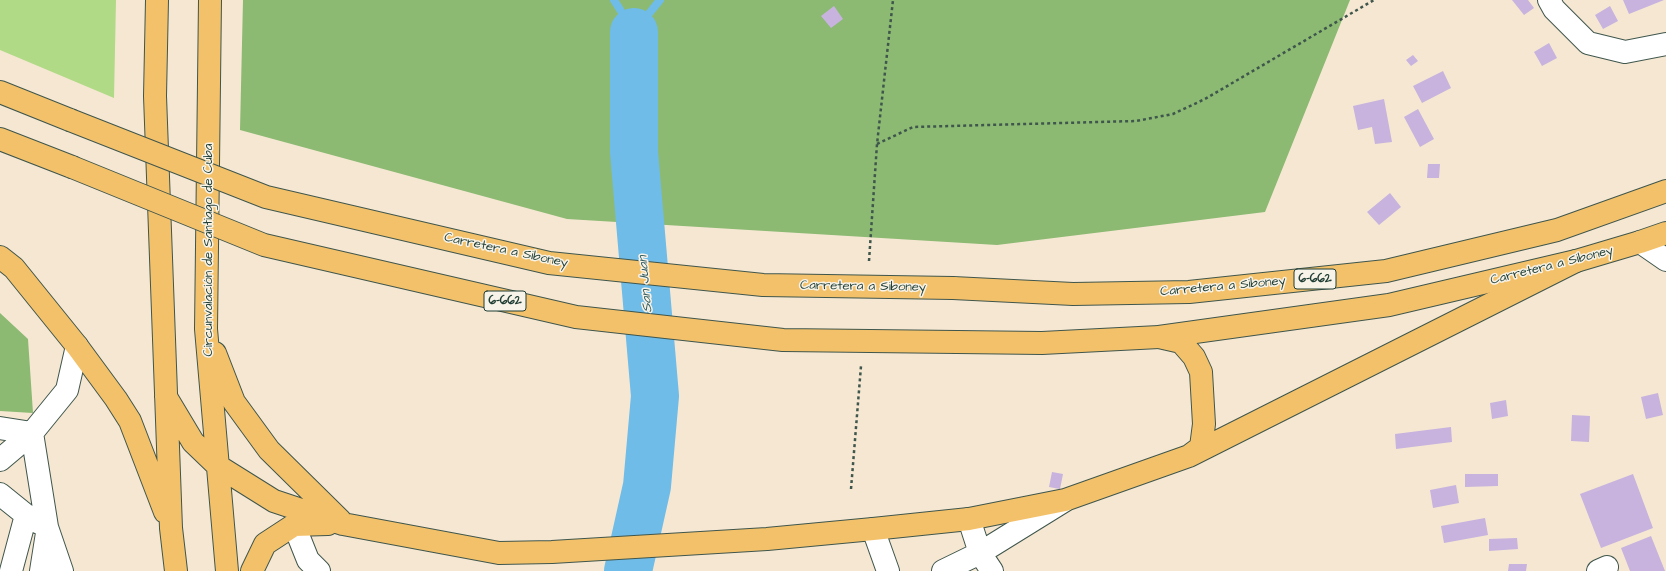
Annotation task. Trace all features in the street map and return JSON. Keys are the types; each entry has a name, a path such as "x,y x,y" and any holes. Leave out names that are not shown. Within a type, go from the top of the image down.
{"main road":[{"path":"157,0 155,96 171,528 176,571"},
{"name":"Circunvalación de Santiago de Cuba","path":"210,0 206,329 227,571"},
{"name":"Carretera a Siboney","path":"0,92 266,197 549,263 763,285 953,288 1073,294 1189,292 1386,271 1557,230 1666,191"},
{"name":"Carretera a Siboney","path":"0,139 264,245 576,317 783,340 1042,343 1159,337 1389,305 1576,261 1666,233"},
{"path":"0,257 14,268 77,346 130,421 171,528"},
{"path":"166,397 193,442 218,466 274,501 343,524 500,553 552,552 826,534 969,519 1065,500 1188,456 1576,261"},
{"path":"206,329 234,402 268,450 343,524"},
{"path":"1159,337 1181,342 1194,357 1201,372 1204,424 1201,447 1188,456"},
{"path":"252,571 264,544 294,525 343,524"}],"street":[{"path":"1549,0 1554,9 1588,43 1624,52 1666,44"},
{"path":"1640,242 1666,260"},
{"path":"0,460 32,432 67,390 77,346"},
{"path":"0,428 32,432"},
{"path":"32,432 47,528 62,571"},
{"path":"0,494 26,515 47,528"},
{"path":"943,571 980,553 1065,500"},
{"path":"11,571 26,515"},
{"path":"969,519 980,553 992,571"},
{"path":"294,525 308,560 318,571"},
{"path":"41,571 47,528"},
{"path":"873,529 888,571"}],"path":[{"path":"868,262 878,144 893,0"},
{"path":"878,144 913,127 1136,121 1173,114 1212,95 1374,0"},
{"path":"851,489 861,364"}],"green space":[{"path":"0,0 116,0 114,98 0,50"},
{"path":"243,0 1350,0 1265,212 997,245 567,219 240,130"},
{"path":"0,313 28,339 33,413 0,411"}],"building":[{"path":"1512,0 1528,0 1534,8 1524,15"},
{"path":"1623,0 1664,0 1629,14"},
{"path":"834,6 843,19 831,28 821,16"},
{"path":"1610,6 1618,21 1603,29 1595,15"},
{"path":"1549,43 1557,58 1542,66 1534,52"},
{"path":"1413,55 1418,61 1411,66 1406,60"},
{"path":"1443,71 1451,88 1422,103 1413,86"},
{"path":"1384,99 1392,142 1375,144 1372,127 1358,130 1353,106"},
{"path":"1418,109 1434,139 1420,147 1404,117"},
{"path":"1428,164 1440,164 1439,178 1427,178"},
{"path":"1390,193 1401,207 1379,225 1367,212"},
{"path":"1658,393 1663,415 1646,419 1641,397"},
{"path":"1506,400 1508,416 1492,419 1490,403"},
{"path":"1572,415 1590,416 1589,442 1571,441"},
{"path":"1451,427 1452,442 1396,449 1395,434"},
{"path":"1052,472 1063,474 1060,489 1049,487"},
{"path":"1465,474 1498,474 1498,486 1465,487"},
{"path":"1633,474 1653,528 1601,548 1580,494"},
{"path":"1456,485 1459,503 1433,508 1430,490"},
{"path":"1485,518 1488,535 1444,543 1441,526"},
{"path":"1651,536 1665,571 1630,571 1621,548"},
{"path":"1517,538 1518,549 1489,551 1489,539"},
{"path":"1509,564 1527,564 1526,571 1508,571"}],"waterway":[{"name":"San Juan","path":"614,0 634,32 660,0"},
{"name":"San Juan","path":"628,571 647,486 655,396 634,152 634,32"}]}
